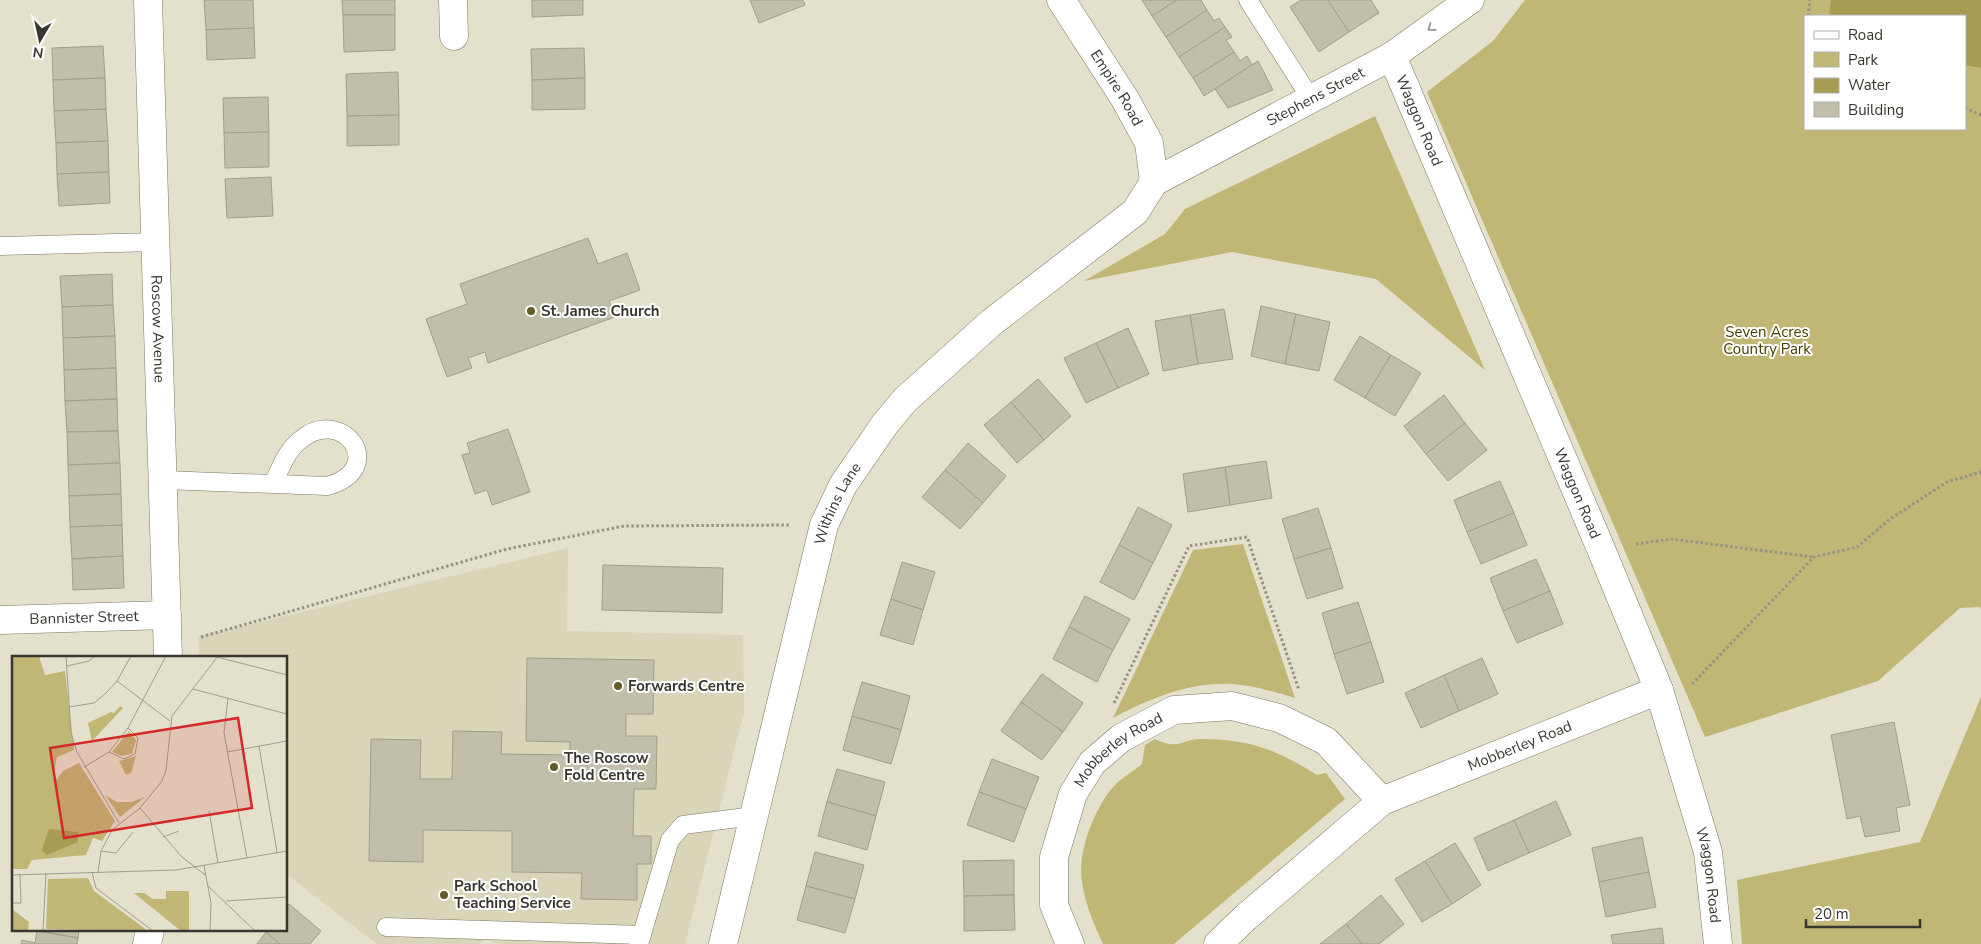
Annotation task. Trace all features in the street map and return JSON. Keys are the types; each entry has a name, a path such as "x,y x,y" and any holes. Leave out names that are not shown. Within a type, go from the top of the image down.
{"street":[{"name":"Roscow Avenue","path":"148,0 168,652"},
{"path":"453,0 454,36"},
{"name":"Empire Road","path":"1061,0 1125,99 1149,143 1154,182"},
{"name":"Stephens Street","path":"1154,182 1392,56 1470,0"},
{"name":"Waggon Road","path":"1392,56 1601,549 1662,701 1708,852 1718,944"},
{"name":"Withins Lane","path":"723,944 824,524 843,485 904,400 992,322 1135,212 1154,182"},
{"name":"Bannister Street","path":"0,620 167,616"},
{"name":"Mobberley Road","path":"1218,944 1246,917 1382,802 1662,701"},
{"name":"Mobberley Road","path":"1070,944 1054,905 1054,857 1073,794 1092,763 1120,738 1174,710 1232,706 1280,718 1326,741 1382,802"}],"lane":[{"path":"1248,0 1310,99"},
{"path":"0,246 156,242"},
{"path":"163,480 327,486 339,483 350,476 356,468 357,448 344,433 325,430 314,432 298,441 273,484"},
{"path":"386,928 640,940 670,840 683,825 754,816"}],"path":[{"path":"1808,15 1810,0"},
{"path":"1966,108 1981,115"},
{"path":"1601,549 1671,539 1814,557 1857,547 1890,519 1947,482 1981,472"},
{"path":"168,652 506,549 624,526 824,524"},
{"path":"1112,707 1189,546 1247,537 1314,735"},
{"path":"1662,701 1814,557"}],"shaded area":[{"path":"568,548 567,631 743,635 744,712 685,944 498,944 485,939 480,944 377,944 288,876 288,656 199,656 198,637"}],"green space":[{"name":"Seven Acres Country Park","path":"1525,0 1981,0 1981,609 1979,607 1960,608 1878,681 1705,737 1427,92 1493,41"},
{"path":"1375,116 1485,370 1376,279 1232,252 1084,281 1165,234 1185,209"},
{"path":"1243,544 1295,698 1247,686 1215,684 1185,689 1155,698 1113,718 1193,550"},
{"path":"1981,697 1981,944 1742,944 1737,880 1920,842"},
{"path":"1155,739 1170,744 1194,739 1235,741 1262,748 1289,759 1317,775 1326,773 1345,799 1174,944 1103,944 1090,914 1083,890 1081,870 1085,844 1094,817 1108,794 1118,782 1142,764 1145,745"}],"water":[{"path":"1831,0 1981,0 1981,68 1966,65 1966,15 1829,15"}],"building":[{"path":"204,0 253,0 254,28 206,30"},
{"path":"342,0 395,0 395,15 343,15"},
{"path":"532,0 583,0 583,15 532,17"},
{"path":"750,0 803,0 805,5 759,23"},
{"path":"1142,0 1177,0 1152,16"},
{"path":"1177,0 1201,0 1207,10 1166,37 1152,16"},
{"path":"1301,0 1328,0 1349,32 1319,52 1290,7"},
{"path":"1328,0 1371,0 1379,13 1349,32"},
{"path":"1207,10 1214,21 1219,18 1225,27 1179,57 1166,37"},
{"path":"343,15 395,15 395,50 344,52"},
{"path":"1225,27 1232,37 1226,40 1234,52 1193,78 1179,57"},
{"path":"254,28 255,58 207,60 206,30"},
{"path":"103,46 105,78 53,80 52,48"},
{"path":"584,48 585,78 532,80 531,49"},
{"path":"1234,52 1240,61 1247,56 1252,65 1204,96 1193,78"},
{"path":"1258,61 1273,90 1228,108 1215,89"},
{"path":"398,72 399,115 347,116 346,74"},
{"path":"105,78 106,109 54,111 53,80"},
{"path":"585,78 585,109 532,110 532,80"},
{"path":"268,97 269,132 224,133 223,98"},
{"path":"106,109 108,141 56,143 54,111"},
{"path":"399,115 399,145 347,146 347,116"},
{"path":"269,132 269,167 225,168 224,133"},
{"path":"108,141 109,172 57,174 56,143"},
{"path":"109,172 110,203 59,206 57,174"},
{"path":"271,177 273,216 227,218 225,179"},
{"name":"St. James Church","path":"588,238 598,264 627,253 640,290 609,301 615,317 488,363 485,352 468,358 472,368 447,377 426,319 467,304 460,284"},
{"path":"112,274 113,305 62,307 60,276"},
{"path":"113,305 115,336 63,338 62,307"},
{"path":"1261,306 1296,314 1285,364 1251,356"},
{"path":"1224,309 1233,359 1198,364 1190,315"},
{"path":"1296,314 1330,322 1319,371 1285,364"},
{"path":"1190,315 1198,364 1163,371 1155,321"},
{"path":"1128,328 1149,374 1118,388 1096,343"},
{"path":"115,336 116,368 64,370 63,338"},
{"path":"1360,336 1391,355 1365,398 1334,380"},
{"path":"1096,343 1118,388 1086,403 1064,358"},
{"path":"1391,355 1421,373 1395,416 1365,398"},
{"path":"116,368 117,399 65,401 64,370"},
{"path":"1038,379 1071,416 1044,440 1011,402"},
{"path":"1444,395 1465,423 1426,454 1404,426"},
{"path":"117,399 118,431 67,432 65,401"},
{"path":"1011,402 1044,440 1017,463 984,425"},
{"path":"1465,423 1487,450 1448,481 1426,454"},
{"path":"508,429 530,492 492,505 487,490 475,494 462,455 470,453 467,443"},
{"path":"118,431 120,463 68,465 67,432"},
{"path":"968,443 1006,476 983,503 945,470"},
{"path":"1266,461 1272,498 1230,505 1225,467"},
{"path":"120,463 121,494 69,496 68,465"},
{"path":"1225,467 1230,505 1188,512 1183,474"},
{"path":"945,470 983,503 960,529 922,497"},
{"path":"1500,481 1514,513 1467,532 1454,500"},
{"path":"121,494 122,525 70,527 69,496"},
{"path":"1138,507 1172,525 1153,563 1119,545"},
{"path":"1318,508 1331,548 1294,559 1282,519"},
{"path":"1514,513 1527,545 1481,564 1467,532"},
{"path":"122,525 123,556 72,559 70,527"},
{"path":"1119,545 1153,563 1134,600 1100,582"},
{"path":"1331,548 1343,588 1307,599 1294,559"},
{"path":"123,556 124,588 73,590 72,559"},
{"path":"1536,559 1550,591 1503,611 1490,578"},
{"path":"902,562 935,572 923,610 891,599"},
{"path":"603,565 723,568 722,613 602,610"},
{"path":"1550,591 1563,624 1517,643 1503,611"},
{"path":"1085,596 1130,619 1113,650 1069,627"},
{"path":"891,599 923,610 913,645 880,635"},
{"path":"1358,602 1371,642 1334,654 1322,613"},
{"path":"1069,627 1113,650 1097,682 1053,659"},
{"path":"1371,642 1384,682 1347,694 1334,654"},
{"name":"The Roscow Fold Centre","path":"527,658 654,660 653,714 626,714 626,736 657,736 656,789 634,789 633,836 651,836 651,864 637,864 637,900 581,899 582,873 512,872 512,831 423,830 423,862 369,861 371,739 421,740 420,779 452,779 453,731 502,732 501,754 570,755 570,742 526,741"},
{"path":"1482,658 1498,694 1459,711 1444,675"},
{"path":"1042,674 1083,703 1063,732 1021,702"},
{"path":"1444,675 1459,711 1421,728 1405,693"},
{"path":"862,682 910,696 901,730 852,716"},
{"path":"1021,702 1063,732 1042,760 1001,731"},
{"path":"852,716 901,730 891,764 843,750"},
{"path":"1894,722 1910,805 1896,808 1900,831 1865,837 1860,816 1847,819 1831,735"},
{"path":"992,759 1039,777 1026,809 979,792"},
{"path":"837,769 885,782 876,816 827,802"},
{"path":"979,792 1026,809 1014,842 967,825"},
{"path":"1556,801 1571,835 1529,853 1514,820"},
{"path":"827,802 876,816 867,850 818,836"},
{"path":"1514,820 1529,853 1488,871 1474,838"},
{"path":"1642,837 1649,872 1599,882 1592,848"},
{"path":"1455,843 1481,885 1452,904 1425,861"},
{"path":"815,852 864,865 855,899 806,886"},
{"path":"1014,860 1014,895 964,896 963,861"},
{"path":"1425,861 1452,904 1422,922 1395,879"},
{"path":"1649,872 1656,907 1606,917 1599,882"},
{"path":"806,886 855,899 845,933 797,920"},
{"path":"1014,895 1015,930 964,931 964,896"},
{"path":"1381,895 1404,924 1379,944 1362,944 1346,924"},
{"path":"289,904 321,931 310,944 280,944 266,932 288,932"},
{"path":"1346,924 1362,944 1320,944"},
{"path":"1662,928 1664,944 1613,944 1611,935"},
{"path":"37,932 78,938 77,944 21,944 22,940 35,943"},
{"path":"47,932 79,932 78,938"},
{"path":"266,932 280,944 257,944"}],"place":[{"name":"St. James Church","path":"531,311"},
{"name":"Forwards Centre","path":"618,686"},
{"name":"The Roscow Fold Centre","path":"554,767"},
{"name":"Park School Teaching Service","path":"444,895"}]}
